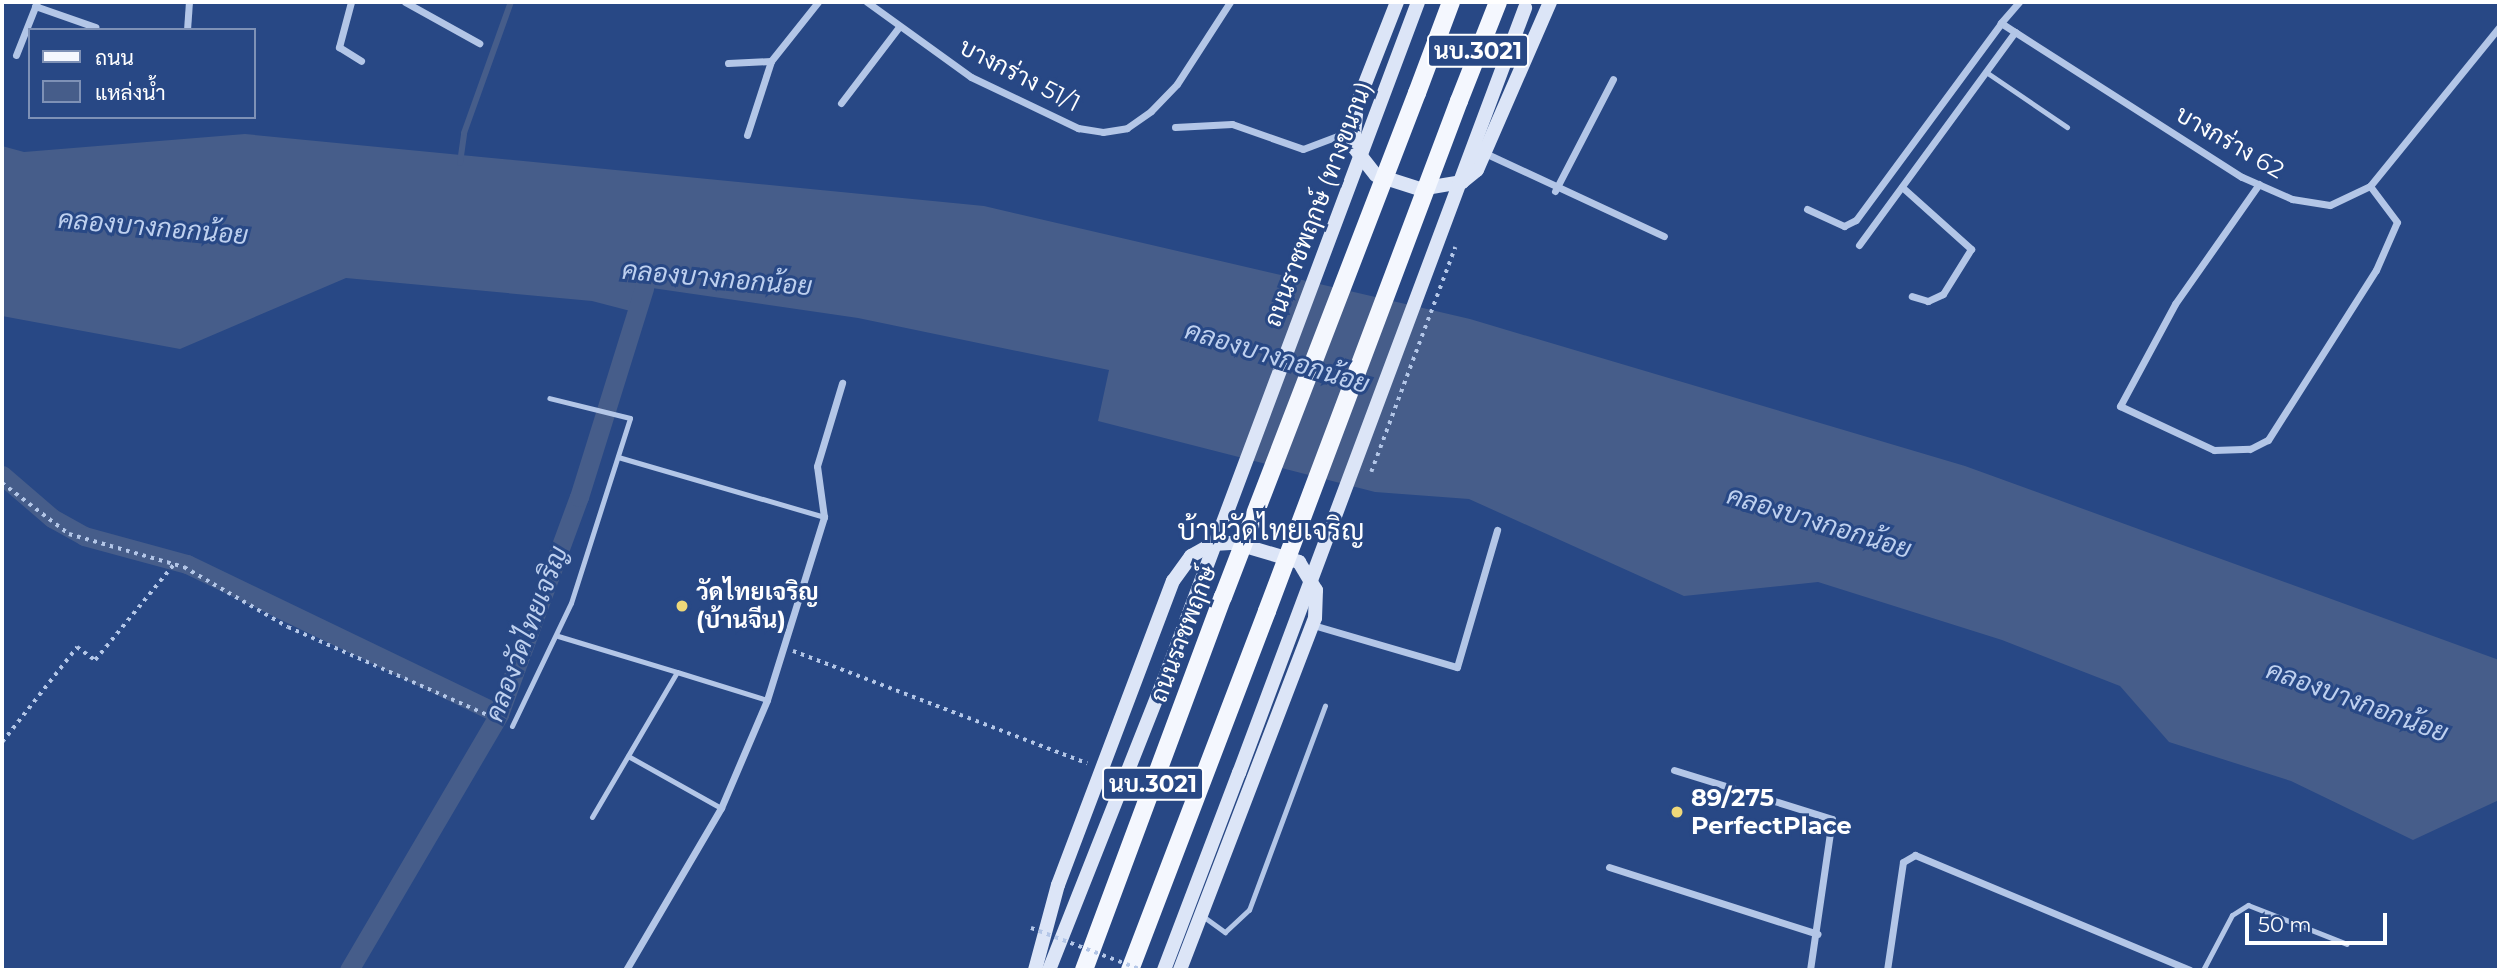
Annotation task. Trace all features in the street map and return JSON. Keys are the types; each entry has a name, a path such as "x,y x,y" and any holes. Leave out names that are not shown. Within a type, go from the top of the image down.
{"main road":[{"path":"1397,2 1353,130 1353,146 1376,175 1420,189 1462,182 1487,154 1550,2"},
{"name":"ถนนราชพฤกษ์ (ทางขนาน)","path":"1049,970 1167,672 1418,2"},
{"name":"ถนนราชพฤกษ์","path":"1084,970 1223,597 1451,2"},
{"name":"นบ.3021","path":"1130,970 1498,2"},
{"name":"นบ.3021","path":"1164,970 1526,5"},
{"path":"1035,970 1077,834 1173,581 1191,556 1213,544 1235,543 1299,562 1316,590 1313,625 1203,917 1180,970"}],"street":[{"path":"187,28 189,2"},
{"path":"351,2 339,47 361,61"},
{"path":"405,2 479,43"},
{"path":"747,135 771,61 818,2"},
{"name":"บางกร่าง 51/1","path":"867,2 971,77 1078,128 1127,128 1177,84 1230,2"},
{"path":"1807,209 1844,226 1856,220 2019,2"},
{"path":"16,55 36,4 95,27"},
{"name":"บางกร่าง 62","path":"2001,23 2259,184 2330,205 2370,186 2499,27"},
{"path":"841,103 899,27"},
{"path":"1859,245 2015,32"},
{"path":"728,63 771,61"},
{"path":"1555,191 1613,79"},
{"path":"1175,127 1232,124 1303,149 1353,130"},
{"path":"1487,154 1555,191 1664,236"},
{"path":"2259,184 2175,303 2120,406 2214,450 2250,449 2268,440 2376,270 2397,222 2370,186"},
{"path":"1902,187 1971,249 1943,294 1928,301 1912,296"},
{"path":"625,970 721,808 767,700 824,517 817,466 842,383"},
{"path":"1313,625 1457,667 1497,530"},
{"path":"1674,769 1832,819 1818,934 1810,970"},
{"path":"1887,970 1903,862 1915,855 2190,970"},
{"path":"1609,867 1818,934"}],"lane":[{"path":"1986,72 2067,127"},
{"path":"512,726 558,636 629,418 549,397"},
{"path":"618,457 824,517"},
{"path":"558,636 767,700"},
{"path":"592,817 677,671"},
{"path":"1203,917 1225,932 1249,910 1325,706"},
{"path":"628,756 721,808"},
{"path":"2203,970 2232,915 2248,905 2347,944"}],"path":[{"path":"1366,486 1446,275"},
{"path":"2,483 69,534 174,564 288,627 489,717"},
{"path":"2,743 77,647 95,660 174,564"},
{"path":"785,648 1095,766"},
{"path":"1031,928 1142,970"}],"water":[{"name":"คลองบางกอกน้อย","path":"245,134 984,206 1470,319 1965,466 2499,660 2499,800 2413,840 2291,781 2169,742 2120,686 2002,640 1818,582 1684,596 1469,499 1375,492 1098,421 1109,370 858,318 652,288 642,314 592,301 346,278 180,349 2,316 2,146 24,152"}],"waterway":[{"path":"460,163 464,133 511,2"},
{"name":"คลองวัดไทยเจริญ","path":"349,970 499,714 579,497 644,288"},
{"path":"2,475 52,518 84,536 187,564 499,714"}],"place":[{"name":"วัดไทยเจริญ (บ้านจีน)","path":"682,606"},
{"name":"89/275 PerfectPlace","path":"1677,812"}],"district":[{"name":"บ้านวัดไทยเจริญ","path":"1271,530"}]}
